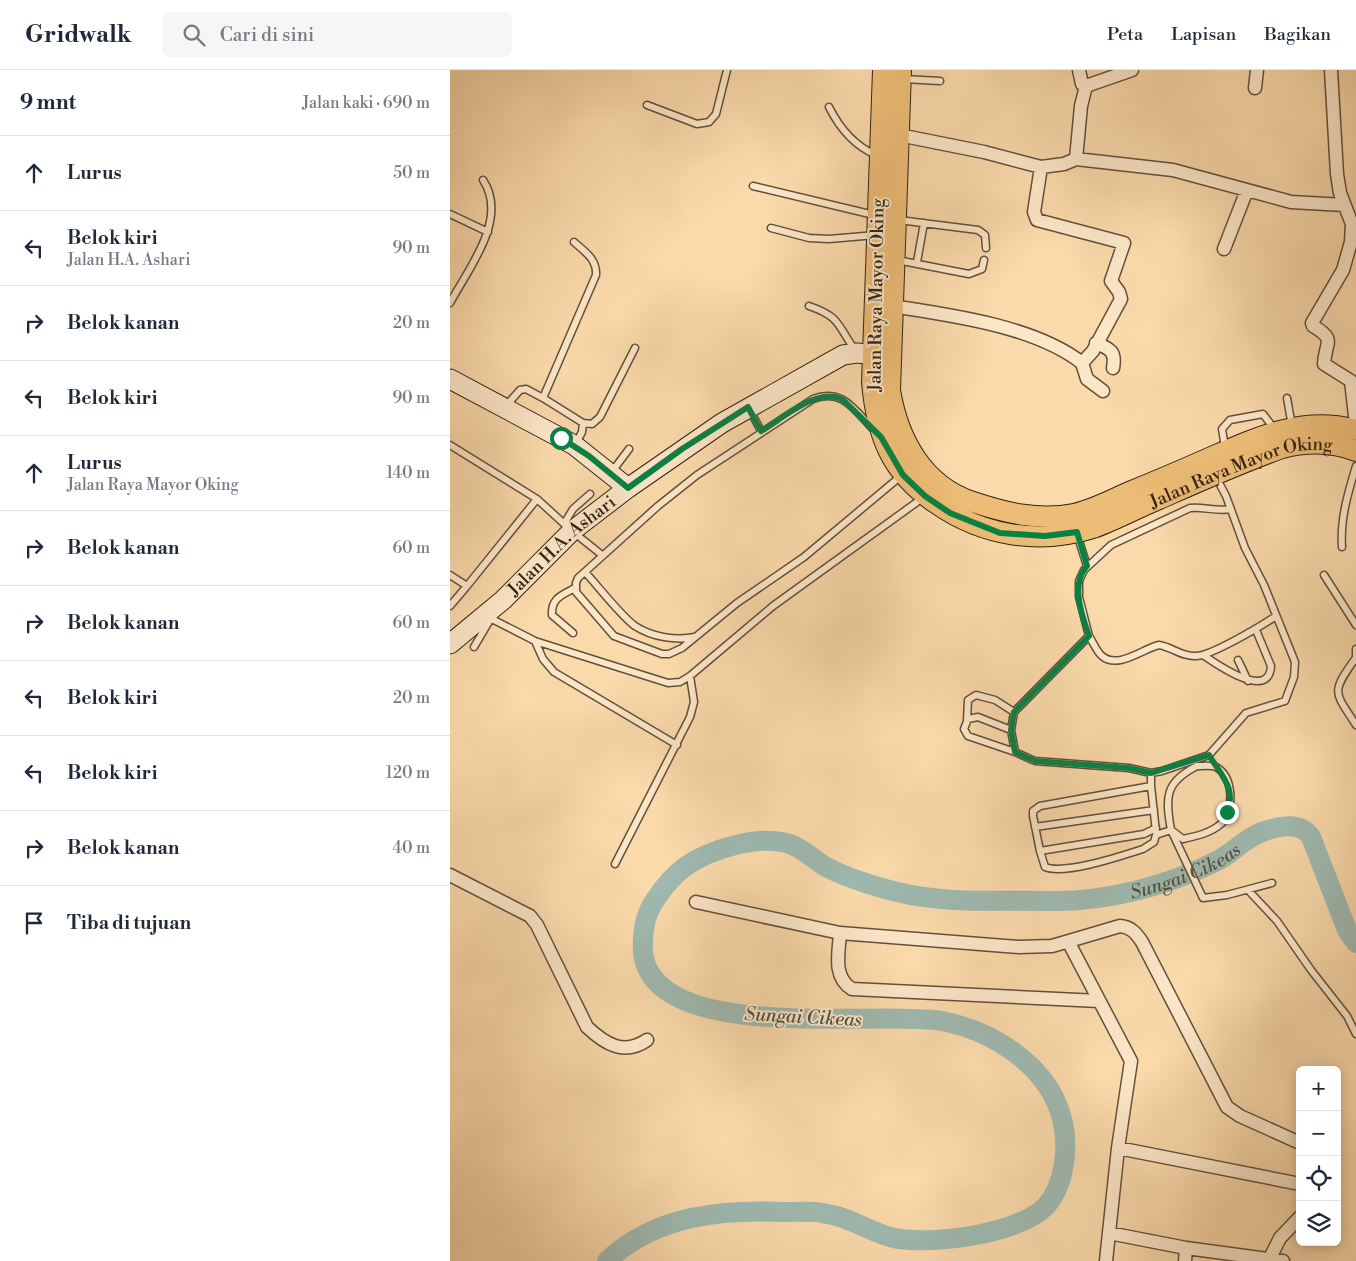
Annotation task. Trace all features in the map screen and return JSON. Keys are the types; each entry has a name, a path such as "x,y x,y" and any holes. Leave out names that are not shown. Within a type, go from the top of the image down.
{"main road":[{"name":"Jalan Raya Mayor Oking","path":"883,70 896,86 899,135 886,227 873,355 874,404 881,437 905,477 925,496 950,513 1000,533 1045,536 1077,532 1094,527 1211,467 1226,451 1284,430 1331,424 1356,430"},
{"name":"Jalan Raya Mayor Oking","path":"896,86 880,157 886,227 894,260 892,306 873,355 890,390 893,411 902,437 918,464 936,482 964,500 1006,512 1035,517 1074,514 1211,467 1294,445 1337,446 1356,451"}],"street":[{"path":"1079,70 1082,84 1086,86"},
{"path":"1086,86 1132,70"},
{"path":"1255,88 1257,70"},
{"path":"1331,70 1337,174 1352,224 1348,257 1343,270 1312,322 1313,326 1327,336 1329,340 1324,364 1351,381 1356,425"},
{"path":"1076,159 1081,106 1086,86"},
{"path":"899,135 1002,156 1041,167 1064,164 1076,159 1173,170 1291,202 1349,211"},
{"path":"1041,167 1034,212 1036,220 1124,243 1111,281 1119,292 1121,299 1096,342 1093,351 1082,363"},
{"path":"1224,249 1247,190"},
{"path":"892,306 950,315 1009,330 1051,345 1082,363 1088,379 1103,390"},
{"path":"1096,342 1112,351 1115,356 1113,368"},
{"name":"Jalan H.A. Ashari","path":"450,644 488,617 552,553 568,528 682,449 748,407 830,361 843,355 873,355"},
{"path":"450,378 574,445 628,488"},
{"path":"450,875 530,916 537,924 586,1027 600,1040 620,1047 636,1048 647,1040"},
{"path":"696,902 840,933 1019,947 1052,946 1069,943 1120,926 1132,930 1142,942 1227,1107 1240,1116 1296,1141"},
{"path":"840,933 838,972 844,983 852,989 1099,1000"},
{"path":"1069,943 1131,1061 1118,1148 1106,1261"},
{"path":"1118,1148 1296,1183"},
{"path":"1109,1233 1185,1254 1277,1260 1280,1238 1296,1221"}],"lane":[{"path":"647,105 697,124 709,122 716,114 727,70"},
{"path":"896,86 940,81"},
{"path":"828,107 842,129 866,150 880,157"},
{"path":"450,303 488,232 490,203 488,188 483,180"},
{"path":"753,186 886,227"},
{"path":"450,214 488,232"},
{"path":"917,262 924,223"},
{"path":"771,228 809,238 829,239 886,227 924,223 978,230 985,235 986,248"},
{"path":"543,398 596,275 596,268 591,256 574,242"},
{"path":"894,260 917,262 969,274 982,269 984,260"},
{"path":"810,306 827,312 837,319 873,355"},
{"path":"505,408 520,390 526,389 583,423 592,424 600,417 635,348"},
{"path":"573,633 552,615 551,606 556,599 575,588 578,578 602,555 690,480 761,431 813,399 828,395 843,400 881,437"},
{"path":"1284,430 1287,398"},
{"path":"748,407 761,431"},
{"path":"1226,451 1222,429 1230,420 1263,414 1284,430"},
{"path":"574,445 582,432 583,423"},
{"path":"450,445 537,499 568,528 602,555"},
{"path":"610,474 629,448"},
{"path":"1342,547 1341,530 1345,506 1356,466"},
{"path":"1014,712 995,700 976,695 968,700 967,720 964,729 966,735 1035,761 1129,768 1151,773 1209,755 1246,713 1262,707 1278,705 1288,696 1294,677 1295,662 1245,548 1231,509 1211,467"},
{"path":"575,588 580,598 605,628 622,640 662,654 670,654 698,637 737,603 804,557 905,477"},
{"path":"568,528 573,509 590,494"},
{"path":"474,647 488,617 535,641 668,683 680,682 690,676 773,606 925,496"},
{"path":"450,606 537,499"},
{"path":"1231,509 1213,511 1190,508 1111,544 1081,573 1079,587 1089,636 1102,656 1111,660 1125,659 1159,645 1184,655 1198,657 1256,630 1276,616"},
{"path":"1077,532 1087,566"},
{"path":"585,572 636,626 661,636 680,640 698,637"},
{"path":"450,575 467,586"},
{"path":"1324,575 1356,624"},
{"path":"1203,655 1242,679 1248,681 1266,677 1270,672 1271,666 1256,630"},
{"path":"1015,752 1011,730 1014,712 1089,636"},
{"path":"535,641 543,659 554,672 678,745"},
{"path":"1356,649 1355,660 1339,683 1337,694 1356,726"},
{"path":"1238,660 1248,681"},
{"path":"615,864 678,745 693,711 694,702 690,676"},
{"path":"967,720 978,717 1011,730"},
{"path":"1040,851 1171,830 1183,839 1211,831 1223,822 1231,802 1230,791 1225,778 1209,755"},
{"path":"1216,767 1197,766 1177,778 1170,787 1167,807 1176,845 1199,894 1203,898 1209,899 1272,883"},
{"path":"1151,773 1156,832 1154,842 1143,849 1067,870 1052,870 1045,867 1040,851 1033,810 1040,806 1151,786"},
{"path":"1035,827 1154,810"},
{"path":"1248,890 1277,921 1311,970 1347,1016 1356,1034"}],"waterway":[{"name":"Sungai Cikeas","path":"607,1261 626,1246 668,1224 714,1214 738,1212 822,1213 840,1217 890,1237 906,1240 948,1239 972,1236 1016,1224 1033,1216 1046,1206 1057,1187 1064,1165 1065,1141 1062,1119 1055,1100 1045,1083 1032,1067 1016,1054 999,1042 980,1033 942,1021 772,1017 725,1012 685,1000 656,981 643,952 644,931 649,912 655,900 678,873 686,866 709,854 751,842 778,841 795,846 823,865 845,876 916,896 973,901 1071,901 1136,891 1178,878 1217,861 1262,832 1289,826 1301,829 1311,837 1347,930 1356,943"}],"route":[{"path":"561,438 589,456 628,488 682,449 748,407 761,431 813,399 828,395 836,396 851,406 881,437 894,463 903,475 925,496 950,513 972,524 1000,533 1022,536 1045,536 1077,532 1087,566 1081,573 1079,597 1089,636 1014,712 1011,730 1015,752 1024,758 1035,761 1129,768 1151,773 1209,755 1225,778 1230,791 1231,802 1227,812"}]}
